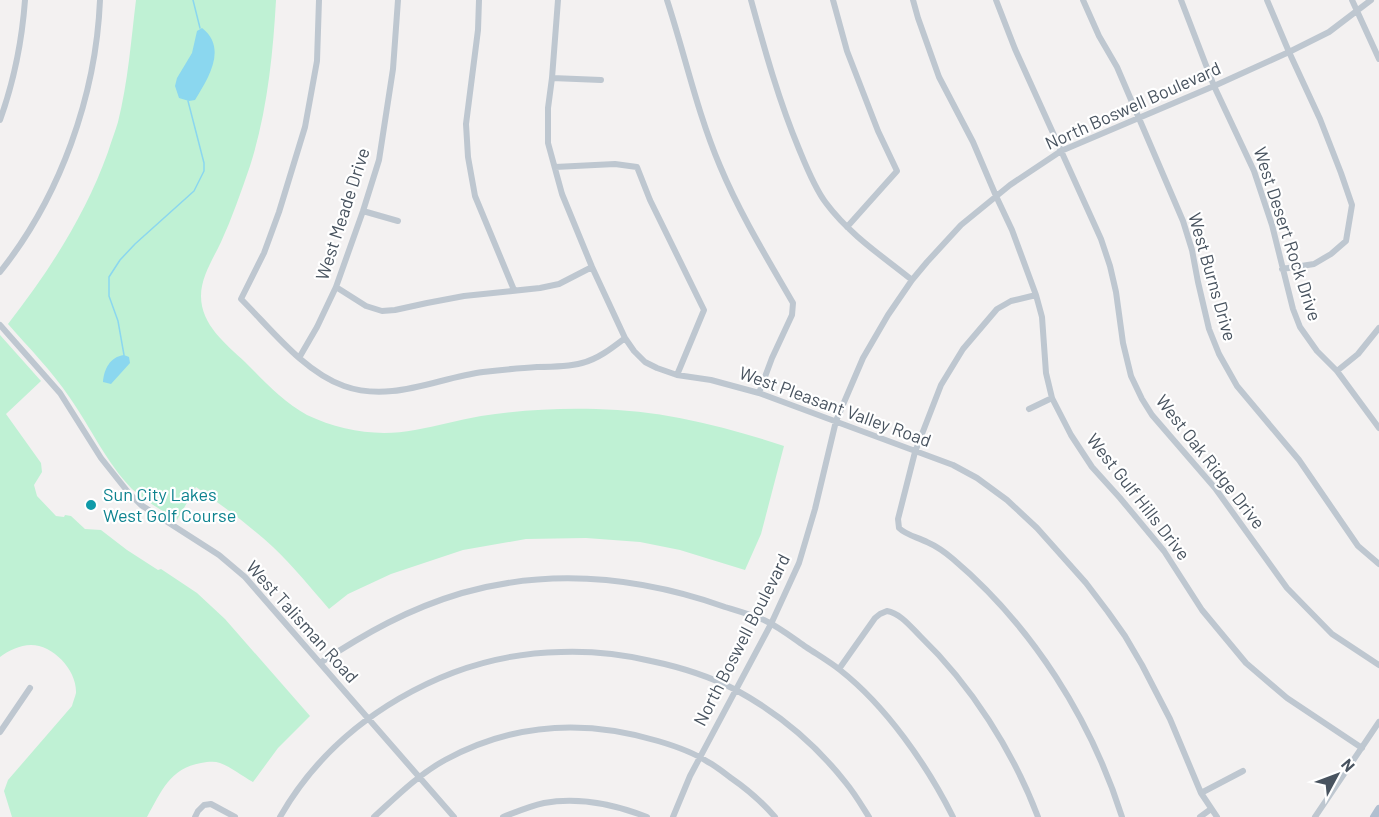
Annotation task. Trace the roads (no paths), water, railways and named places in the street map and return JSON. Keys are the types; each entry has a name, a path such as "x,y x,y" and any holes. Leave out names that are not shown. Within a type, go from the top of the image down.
{"main road":[{"path":"1374,817 1379,809"}],"street":[{"path":"0,120 17,62 25,0"},
{"path":"0,272 31,228 68,151 89,80 99,21 100,0"},
{"path":"319,0 317,61 305,127 264,253 241,299 299,358 316,372 345,387 360,390 390,392 479,373 586,363 625,338"},
{"name":"West Meade Drive","path":"299,358 336,287 379,160 393,69 398,0"},
{"path":"479,0 478,30 466,124 468,157 475,196 514,291"},
{"name":"West Pleasant Valley Road","path":"558,0 548,108 548,143 562,194 592,267 625,338 634,351 645,362 657,368 677,375 759,393 953,465 977,478 1007,500 1037,528 1086,583 1125,636 1170,719 1201,793 1216,817"},
{"path":"667,0 699,110 720,166 745,220 793,303 792,315 759,393"},
{"path":"751,0 770,69 796,143 824,201 847,227 912,280"},
{"path":"832,0 847,51 878,131 897,171 847,227"},
{"name":"West Gulf Hills Drive","path":"913,0 939,78 973,142 1012,230 1036,294 1042,317 1046,373 1052,398 1071,435 1092,467 1164,551 1202,610 1246,663 1287,698 1362,748"},
{"name":"West Oak Ridge Drive","path":"996,0 1015,49 1101,239 1116,292 1123,344 1131,376 1142,399 1152,415 1215,488 1287,588 1332,634 1379,665"},
{"name":"West Burns Drive","path":"1083,0 1099,36 1117,67 1182,221 1192,250 1209,329 1218,354 1237,386 1299,460 1358,546 1379,564"},
{"name":"West Desert Rock Drive","path":"1181,0 1214,86 1257,181 1272,225 1282,269 1300,327 1317,351 1337,371 1379,428"},
{"path":"1267,0 1288,52 1320,119 1352,205 1346,241 1331,254 1314,264 1282,269"},
{"path":"1352,0 1379,59"},
{"name":"North Boswell Boulevard","path":"673,817 700,757 771,624 799,563 837,421 863,358 912,280 961,225 996,196 1061,151 1288,52 1329,32 1371,0"},
{"path":"552,78 601,80"},
{"path":"555,167 615,164 637,167 650,200 704,310 677,375"},
{"path":"363,211 398,221"},
{"path":"336,287 366,306 382,311 395,310 464,296 559,284 592,267"},
{"path":"1036,294 1011,301 997,309 963,349 941,385 915,452 898,519 898,528 930,544 951,558 985,588 1034,645 1083,726 1106,773 1122,817"},
{"name":"West Talisman Road","path":"0,325 60,393 101,458 128,492 141,505 211,550 245,577 454,817"},
{"path":"1337,371 1358,354 1379,328"},
{"path":"1029,409 1052,398"},
{"path":"320,663 363,635 398,617 462,593 492,586 547,579 592,579 620,581 675,591 763,620 839,669 878,706 918,756 953,817"},
{"path":"839,669 877,616 887,611 898,615 931,646 982,710 1017,768 1038,817"},
{"path":"280,817 311,773 338,744 368,718 411,692 442,677 478,665 527,654 591,652 640,658 698,674 736,690 778,717 815,748 847,784 869,817"},
{"path":"0,732 30,688"},
{"path":"1315,817 1379,723"},
{"path":"374,817 419,777 446,759 473,746 531,730 580,727 634,734 663,742 700,757 742,786 766,806 775,817"},
{"path":"1201,793 1243,771"},
{"path":"503,817 543,803 566,801 594,803 647,817"},
{"path":"195,817 204,805 211,804 235,817"},
{"path":"1200,817 1211,809"}],"water":[{"path":"202,28 210,36 215,54 205,83 195,100 189,101 179,98 175,86 177,78 192,53 197,31"},
{"path":"124,355 129,357 130,363 111,384 103,382 109,364 115,358"}],"waterway":[{"path":"193,0 200,28"},
{"path":"124,355 118,321 109,296 109,277 120,260 135,244 194,191 204,171 188,101"}],"place":[{"name":"Sun City Lakes West Golf Course","path":"91,505"}]}
